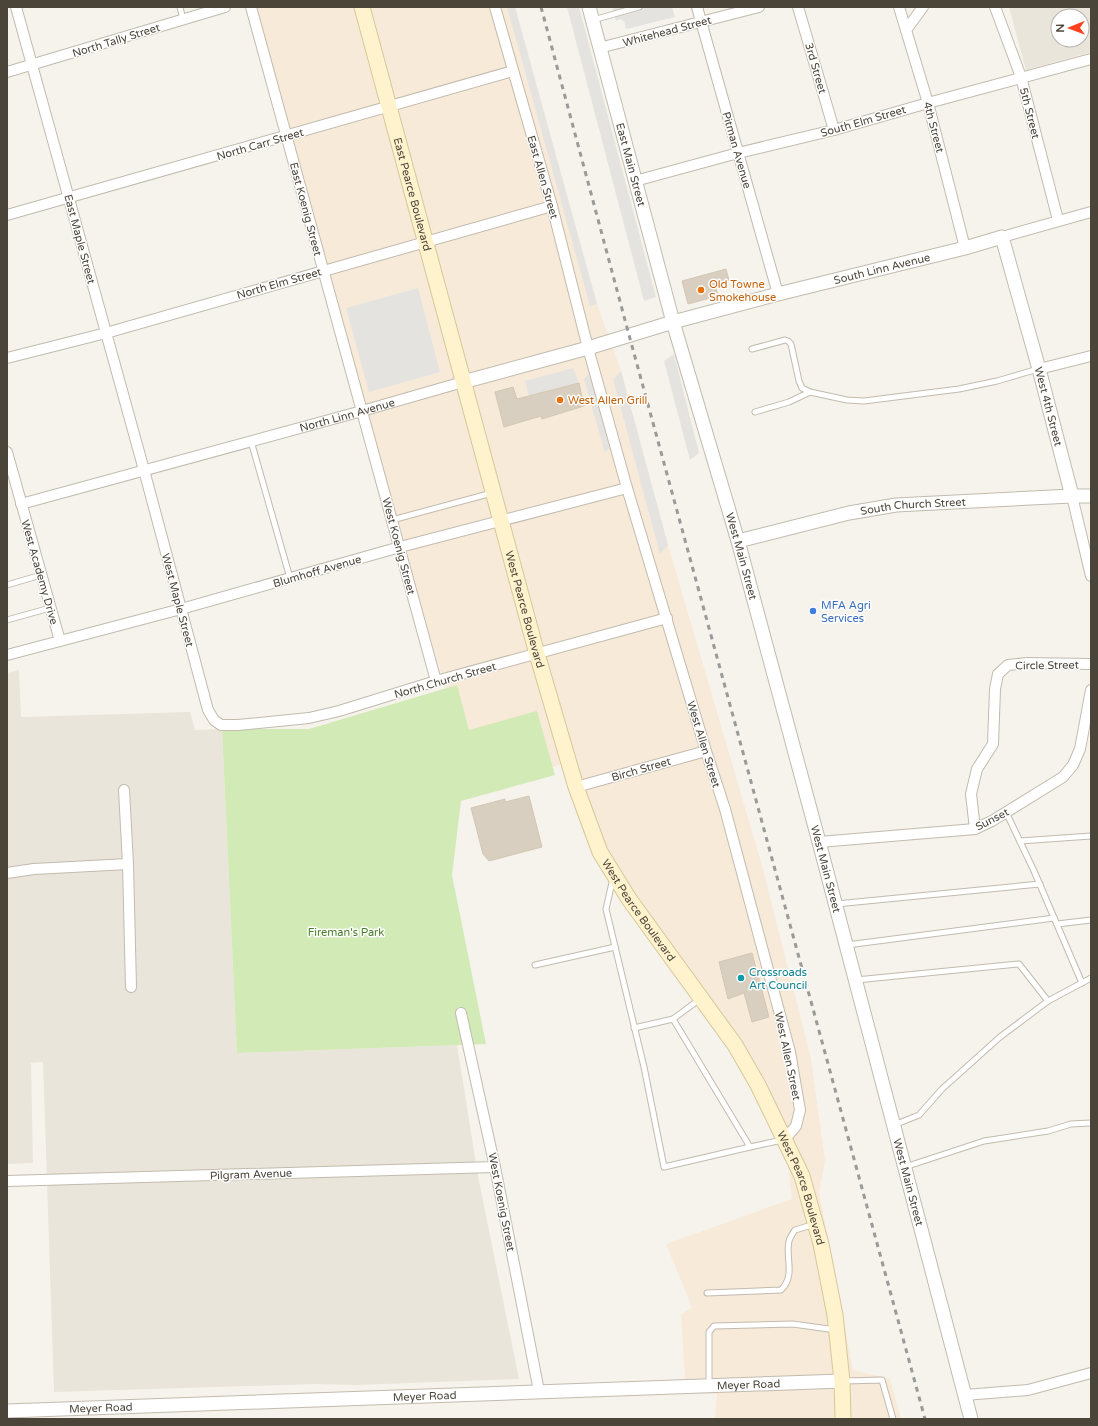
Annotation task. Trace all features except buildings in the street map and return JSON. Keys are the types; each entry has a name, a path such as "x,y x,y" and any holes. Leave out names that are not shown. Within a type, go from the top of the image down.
{"main road":[{"name":"East Pearce Boulevard","path":"362,7 463,382"},
{"name":"West Pearce Boulevard","path":"463,382 537,654 576,787 600,852 629,899 739,1052 758,1085 802,1176 826,1265 835,1315 842,1381 843,1419"}],"street":[{"name":"East Maple Street","path":"16,7 144,470"},
{"name":"North Tally Street","path":"7,72 225,7"},
{"name":"East Koenig Street","path":"251,7 362,411"},
{"name":"East Allen Street","path":"495,7 552,206 588,348"},
{"name":"East Main Street","path":"589,7 673,322"},
{"name":"Pitman Avenue","path":"697,7 778,294"},
{"name":"Whitehead Street","path":"599,48 759,7"},
{"name":"3rd Street","path":"798,7 834,130"},
{"name":"4th Street","path":"899,7 928,103 966,248"},
{"path":"906,30 923,7"},
{"name":"5th Street","path":"996,7 1021,77 1058,220"},
{"name":"South Elm Street","path":"635,181 738,153 834,130 1021,77 1091,59"},
{"name":"North Carr Street","path":"7,215 286,137 513,71"},
{"name":"North Elm Street","path":"7,358 106,332 323,270 426,243 552,206"},
{"name":"South Linn Avenue","path":"673,322 778,294 966,248 1058,220 1091,212"},
{"name":"West 4th Street","path":"1002,237 1039,369 1091,576"},
{"name":"North Linn Avenue","path":"21,504 588,348 673,322"},
{"name":"West Main Street","path":"673,322 738,541 971,1419"},
{"name":"West Allen Street","path":"588,348 627,488 706,751 725,809 790,1052 800,1110 796,1126 785,1139"},
{"path":"1039,369 1091,356"},
{"name":"West Koenig Street","path":"362,411 436,681"},
{"name":"West Academy Drive","path":"7,452 60,641"},
{"name":"West Maple Street","path":"144,470 208,710 214,720 221,725"},
{"name":"Blumhoff Avenue","path":"7,655 181,609 400,547 627,488"},
{"name":"South Church Street","path":"738,541 849,513 896,505 1091,496"},
{"name":"North Church Street","path":"221,725 238,725 309,718 339,711 436,681 667,618"},
{"name":"Circle Street","path":"974,829 971,794 977,770 993,744 995,689 998,674 1008,665 1027,663 1091,664"},
{"name":"Sunset","path":"819,842 974,829 992,821 1063,778 1073,765 1080,749 1091,690"},
{"name":"Birch Street","path":"576,787 706,751"},
{"path":"124,790 128,864 131,987"},
{"path":"7,872 34,869 128,864"},
{"name":"West Koenig Street","path":"462,1013 495,1167 539,1392"},
{"name":"Pilgram Avenue","path":"7,1181 495,1167"},
{"path":"965,1395 1028,1390 1091,1373"},
{"name":"Meyer Road","path":"7,1411 842,1381"}],"lane":[{"path":"180,7 183,20"},
{"path":"592,20 627,9 639,7"},
{"path":"752,349 785,340 788,341 791,344 799,381 802,388 810,392 847,400 864,401 959,389 997,381 1039,369"},
{"path":"755,412 789,402 810,392"},
{"path":"251,441 290,578"},
{"path":"392,520 494,492"},
{"path":"7,585 41,575"},
{"path":"7,620 50,608"},
{"path":"1006,812 1040,884 1082,983"},
{"path":"1020,841 1091,836"},
{"path":"614,875 606,909 644,1067 664,1168 785,1139"},
{"path":"835,904 1040,884"},
{"path":"846,945 1054,918"},
{"path":"1057,924 1091,920"},
{"path":"535,966 615,947"},
{"path":"855,980 1019,964 1048,1002"},
{"path":"893,1125 919,1115 942,1089 1000,1037 1048,1002 1091,978"},
{"path":"634,1028 673,1018 701,998"},
{"path":"673,1018 750,1147"},
{"path":"904,1167 984,1142 1048,1131 1071,1124 1091,1122"},
{"path":"708,1293 781,1290 786,1285 789,1273 789,1241 795,1230 816,1224"},
{"path":"709,1385 709,1332 714,1326 793,1324 837,1330"},
{"path":"842,1381 882,1380 893,1419"}],"shaded area":[{"path":"251,7 515,7 597,304 621,371 668,545 763,869 811,1059 825,1161 819,1192 853,1370 890,1379 901,1419 715,1419 717,1394 686,1393 681,1315 692,1307 666,1244 792,1199 785,1139 735,1045 629,899 569,762 479,790 443,679 362,411"},
{"path":"507,7 515,7 597,304 590,306"},
{"path":"567,7 579,7 656,297 644,301"},
{"path":"612,7 672,7 675,17 626,29 624,21 620,19 616,21"},
{"path":"1009,7 1091,7 1091,52 1026,70"},
{"path":"418,288 440,372 369,392 346,308"},
{"path":"674,354 699,453 690,460 664,361"},
{"path":"573,368 579,383 529,396 525,381"},
{"path":"593,371 613,445 605,453 584,379"},
{"path":"621,371 668,545 660,554 613,379"},
{"path":"19,670 21,717 190,712 195,730 222,729 237,1053 457,1045 478,1176 519,1379 356,1385 316,1384 54,1392 43,1062 31,1063 33,1163 7,1164 7,673"}],"green space":[{"name":"Fireman's Park","path":"457,685 469,730 537,711 555,775 461,801 452,875 486,1044 237,1053 222,729 309,729"}],"railway":[{"path":"541,7 925,1419"}],"place":[{"name":"Old Towne Smokehouse","path":"701,290"},
{"name":"West Allen Grill","path":"560,400"},
{"name":"MFA Agri Services","path":"813,611"},
{"name":"Crossroads Art Council","path":"741,978"}]}
